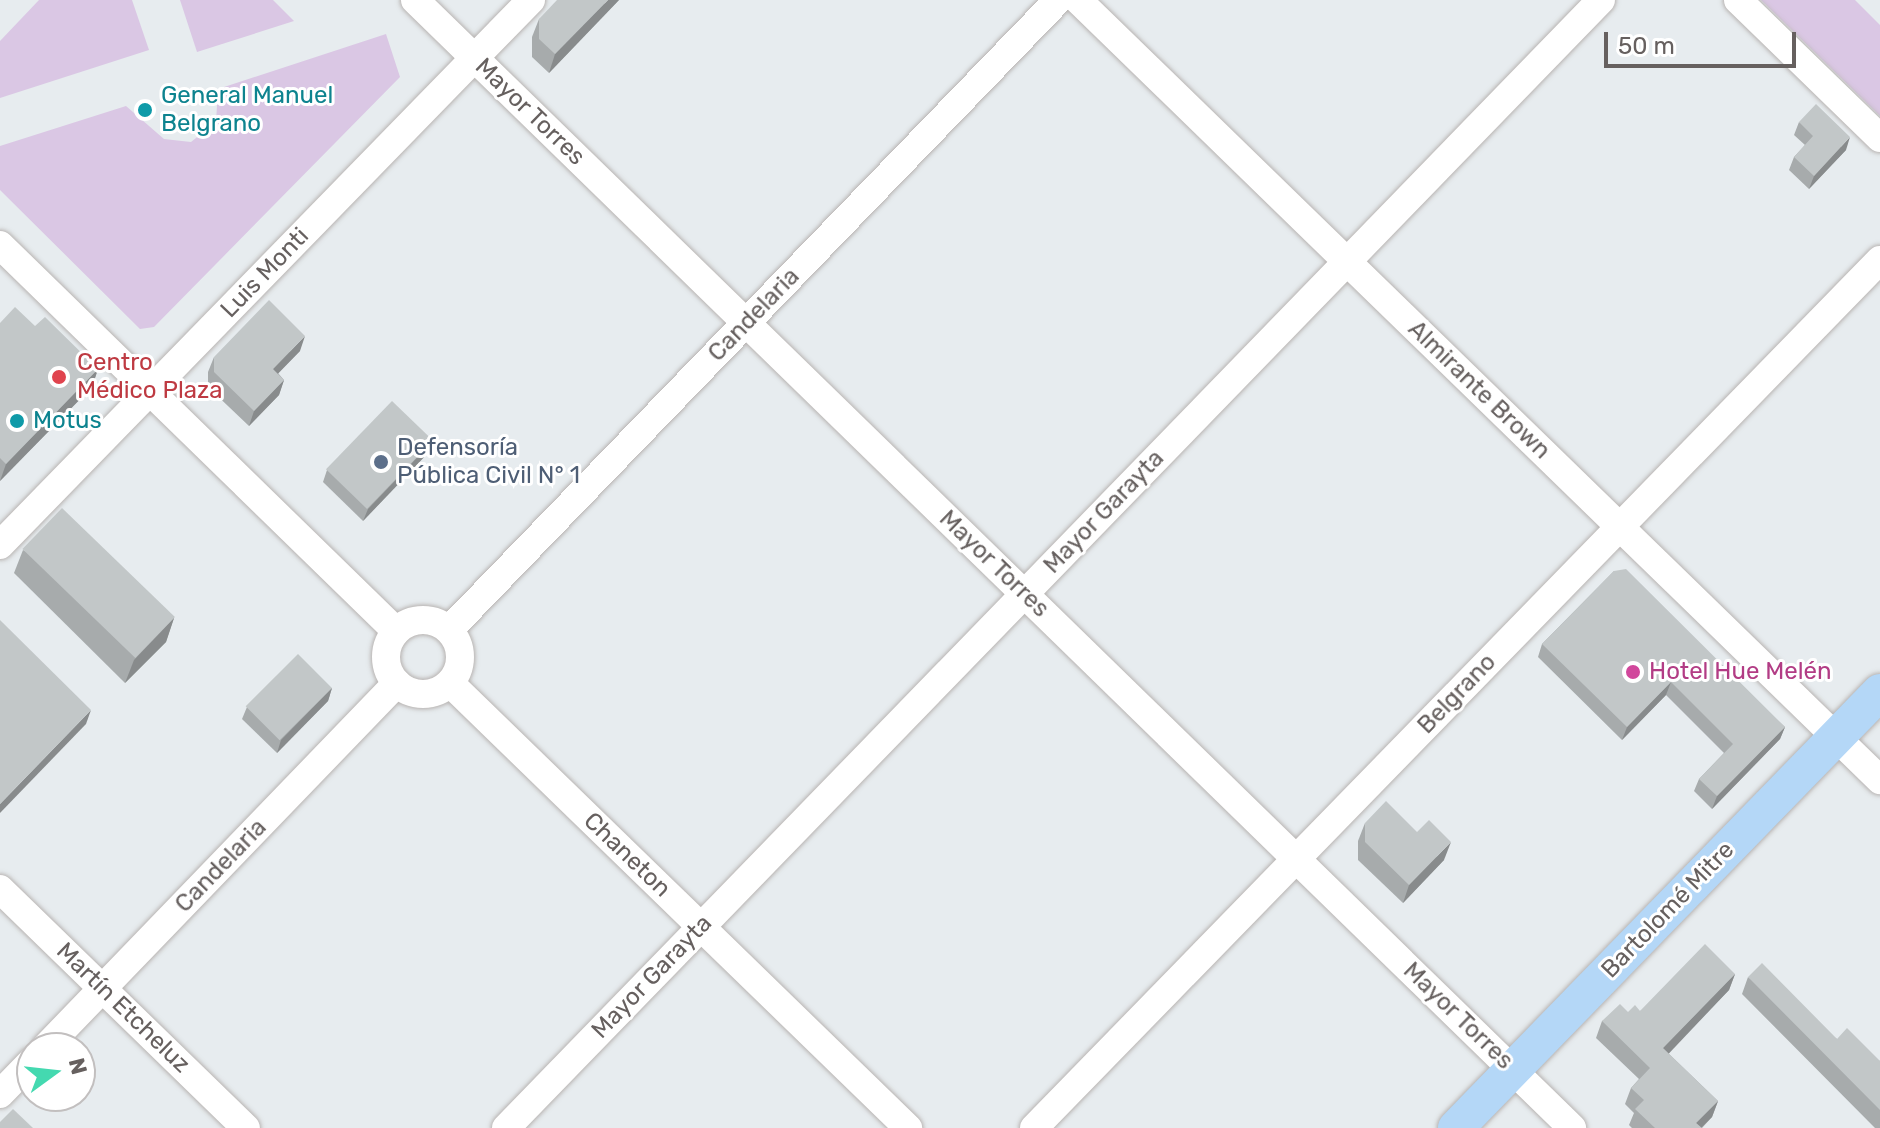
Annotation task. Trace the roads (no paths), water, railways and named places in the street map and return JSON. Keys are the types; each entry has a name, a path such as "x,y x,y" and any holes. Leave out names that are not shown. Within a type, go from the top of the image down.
{"main road":[{"name":"Bartolomé Mitre","path":"1456,1128 1880,692"}],"street":[{"name":"Mayor Torres","path":"415,0 1572,1128"},
{"name":"Luis Monti","path":"0,545 531,0"},
{"name":"Candelaria","path":"449,630 1058,0"},
{"name":"Almirante Brown","path":"1078,0 1880,780"},
{"name":"Mayor Garayta","path":"506,1128 1601,0"},
{"path":"1738,0 1880,138"},
{"path":"0,245 396,631"},
{"name":"Belgrano","path":"1034,1128 1880,260"},
{"path":"417,620 449,630 460,650 450,683 418,694 397,683 386,663 396,631 417,620"},
{"name":"Candelaria","path":"60,1032 397,683"},
{"name":"Chaneton","path":"450,683 908,1128"},
{"name":"Martín Etcheluz","path":"0,889 246,1128"},
{"path":"0,1094 16,1078"}],"place":[{"name":"General Manuel Belgrano","path":"145,110"},
{"name":"Centro Médico Plaza","path":"59,377"},
{"name":"Motus","path":"17,421"},
{"name":"Defensoría Pública Civil N° 1","path":"381,462"},
{"name":"Hotel Hue Melén","path":"1633,672"}]}
